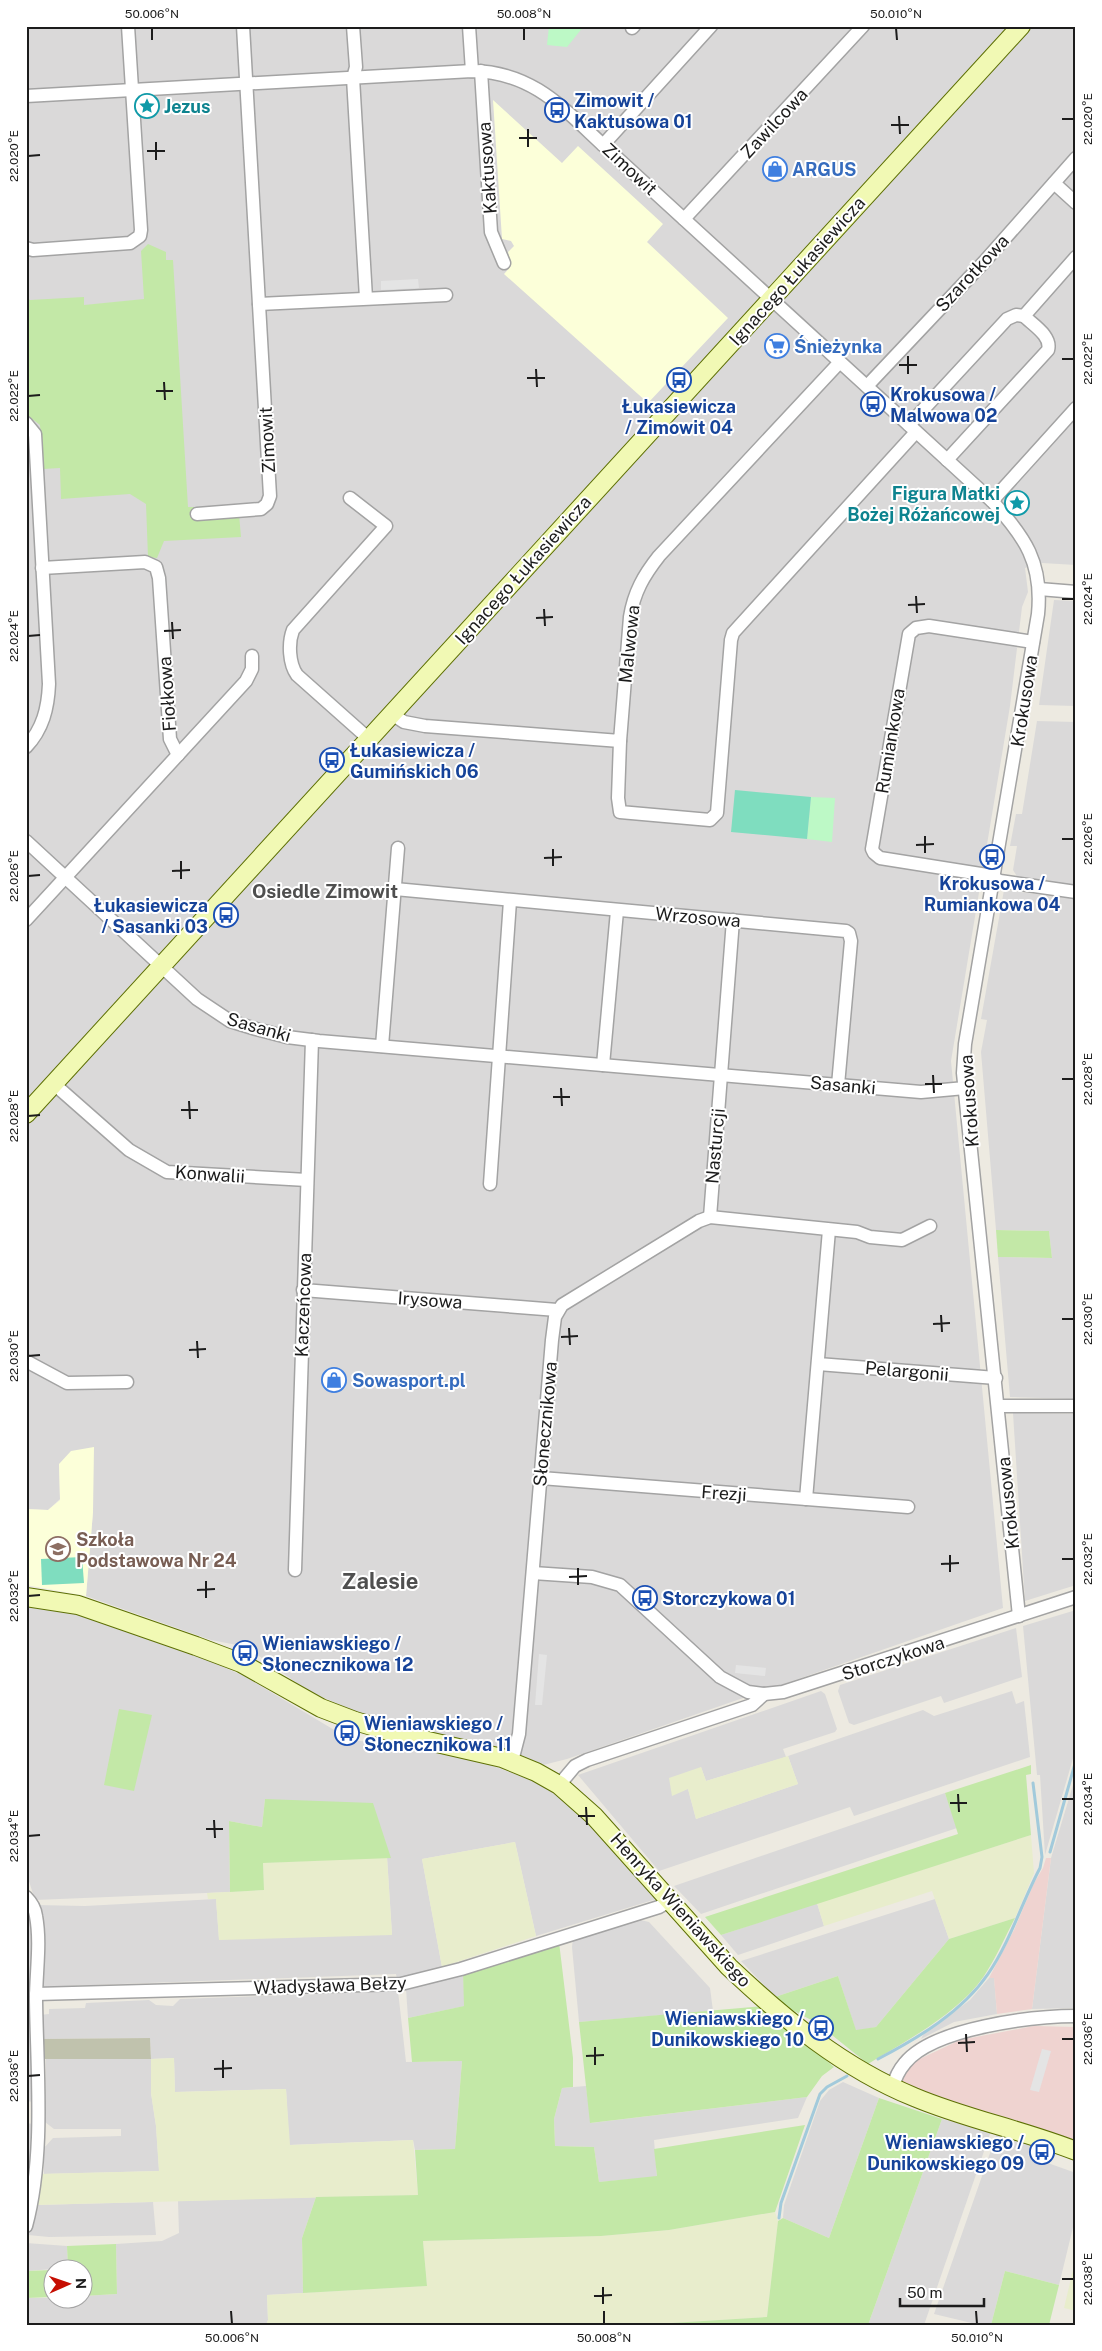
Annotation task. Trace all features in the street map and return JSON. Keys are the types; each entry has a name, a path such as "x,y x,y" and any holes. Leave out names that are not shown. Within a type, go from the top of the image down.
{"street":[{"path":"26,248 33,250 130,243 140,236 128,26"},
{"name":"Zimowit","path":"197,514 262,508 269,500 243,26"},
{"path":"353,26 356,67 353,78 366,298"},
{"path":"469,26 476,71"},
{"path":"603,145 711,26"},
{"name":"Zawilcowa","path":"684,219 863,26"},
{"name":"Ignacego Łukasiewicza","path":"26,1114 1021,26"},
{"name":"Zimowit","path":"26,96 476,71 499,72 530,84 562,107 771,299"},
{"name":"Kaktusowa","path":"476,71 490,232 504,263"},
{"name":"Szarotkowa","path":"867,386 984,262 1076,158"},
{"path":"1054,183 1076,203"},
{"path":"1024,316 1076,257"},
{"path":"259,304 446,295"},
{"name":"Krokusowa","path":"771,299 992,501 1015,528 1028,549 1036,569 1039,589 1034,642 965,1044 963,1073 996,1378 1019,1616"},
{"path":"392,714 404,722 426,726 620,741 618,798 620,812 710,820 717,814 733,633 1008,319 1016,315 1024,316 1048,339 1050,344 1048,350 947,460"},
{"name":"Malwowa","path":"620,741 630,617 633,599 640,583 659,556 839,362"},
{"path":"992,501 1076,408"},
{"path":"26,423 34,434 32,498 42,568 49,698 41,726 26,747"},
{"path":"350,498 386,526 293,630 291,653 292,665 297,675 369,739"},
{"name":"Fiołkowa","path":"42,568 144,562 156,567 159,578 170,740 178,755"},
{"path":"1039,589 1076,592"},
{"name":"Rumiankowa","path":"994,878 988,875 880,858 872,849 879,803 907,640 912,630 922,626 929,626 1034,642"},
{"name":"Fiołkowa","path":"26,920 246,680 252,669 252,656"},
{"name":"Sasanki","path":"26,841 206,1006 230,1021 270,1033 312,1040 498,1057 922,1092 964,1088"},
{"path":"382,1046 398,848"},
{"path":"994,878 1000,881 1076,892"},
{"name":"Wrzosowa","path":"394,889 617,911 843,930 849,933 851,941 838,1085"},
{"path":"490,1184 510,901"},
{"path":"603,1065 617,911"},
{"path":"721,1075 733,920"},
{"name":"Kaczeńcowa","path":"295,1570 312,1040"},
{"name":"Nasturcji","path":"710,1217 721,1075"},
{"name":"Konwalii","path":"54,1084 129,1150 167,1172 307,1180"},
{"path":"557,1310 569,1299 590,1286 699,1221 710,1217 902,1240 930,1226"},
{"path":"806,1499 829,1230"},
{"name":"Irysowa","path":"303,1290 557,1310"},
{"name":"Słonecznikowa","path":"512,1761 519,1738 540,1478 557,1310"},
{"path":"26,1361 68,1383 127,1382"},
{"name":"Pelargonii","path":"818,1364 996,1378"},
{"path":"998,1406 1076,1406"},
{"name":"Frezji","path":"540,1478 908,1507"},
{"name":"Storczykowa","path":"533,1573 592,1577 620,1585 720,1677 736,1687 764,1694 783,1692 828,1679 1076,1596"},
{"name":"Henryka Wieniawskiego","path":"26,1597 78,1606 196,1646 240,1663 321,1708 355,1722 512,1761 560,1785 607,1829 729,1967 780,2013 846,2062 892,2087 939,2107 1076,2151"},
{"name":"Storczykowa","path":"560,1785 575,1766 587,1760 752,1705 764,1694"},
{"path":"26,1897 34,1909 38,1927 36,1994 37,2125 32,2202 26,2226"},
{"name":"Władysława Bełzy","path":"36,1994 401,1984 470,1966 659,1907 671,1900"},
{"path":"892,2087 905,2063 915,2053 960,2033 1016,2020 1076,2016"}],"shaded area":[{"path":"26,26 1076,26 1076,565 1042,563 1025,568 1028,592 1022,607 1010,706 951,1061 1003,1608 567,1759 543,1765 488,1745 393,1724 362,1714 308,1691 259,1656 237,1645 211,1640 86,1596 93,1512 59,1464 60,1499 48,1510 26,1509"},
{"path":"493,100 562,163 578,146 663,224 647,242 728,318 648,403 504,274 511,266 508,252 514,246 511,241 502,239"},
{"path":"418,279 419,288 381,290 381,281"},
{"path":"1054,600 1076,601 1076,706 1039,705"},
{"path":"1037,721 1076,722 1076,886 1018,878 1013,870 1017,846 1010,846 1016,814 1022,814"},
{"path":"1004,890 1076,899 1076,1399 1010,1397 998,1257 1052,1258 1049,1231 996,1230 981,1052 987,1020 981,1019"},
{"path":"1013,1413 1076,1414 1076,1585 1025,1601"},
{"name":"Szkoła Podstawowa Nr 24","path":"94,1447 93,1512 86,1596 26,1585 26,1509 48,1510 60,1500 59,1464 71,1451"},
{"path":"26,1607 84,1615 207,1660 244,1676 351,1740 431,1749 469,1757 552,1788 592,1822 663,1897 536,1936 515,1842 422,1859 442,1967 397,1979 396,1974 40,1987 36,1905 85,1906 216,1899 219,1939 392,1934 387,1857 391,1858 265,1799 262,1827 229,1821 230,1892 35,1900 26,1872"},
{"path":"1076,1610 1076,1748 1045,1855 1040,1775 1037,1775 1023,1626"},
{"path":"1016,1628 1022,1677 944,1703 941,1696 854,1725 849,1723 838,1691 840,1685"},
{"path":"539,1654 547,1655 542,1705 535,1705"},
{"path":"736,1665 766,1668 765,1676 735,1673"},
{"path":"821,1691 825,1694 837,1729 835,1732 783,1749 786,1757 706,1781 701,1767 688,1789 696,1819 798,1784 788,1756 923,1710 934,1716 1012,1691 1016,1704 1024,1701 1030,1757 854,1816 850,1807 659,1871 578,1775"},
{"path":"788,1756 798,1784 696,1819 688,1789 672,1796 669,1778 701,1767 706,1781"},
{"path":"1076,1775 1076,2008 1032,2009 1051,1858"},
{"path":"945,1793 957,1828 701,1914 674,1886"},
{"path":"1031,1835 1034,1873 1015,1918 949,1939 932,1891 824,1926 817,1903"},
{"path":"515,1842 536,1936 442,1967 422,1859"},
{"path":"387,1857 392,1935 219,1940 216,1899 208,1899 207,1893 264,1890 263,1863"},
{"path":"1046,1858 1051,1858 1032,2009 997,2014 994,1978 989,1978 1014,1930"},
{"path":"935,1899 949,1939 876,2027 856,2031 838,1976 775,1997 741,1961"},
{"path":"817,1903 824,1926 738,1955 721,1935"},
{"path":"26,1915 31,1915 33,1933 33,2102 26,2101"},
{"path":"636,1919 649,1922 710,1988 713,2011 579,2022 572,1947 573,1938"},
{"path":"463,1973 465,2006 408,2018 406,1989"},
{"path":"994,1977 997,2014 954,2022 921,2039 923,2035 970,2000 989,1978"},
{"path":"398,1991 406,2062 462,2061 455,2149 415,2150 413,2140 289,2145 286,2089 175,2092 174,2058 151,2059 151,2093 156,2126 159,2171 44,2174 44,2148 53,2138 121,2136 121,2129 54,2129 45,2122 46,2059 151,2058 150,2038 40,2039 40,2015 49,2014 49,2009 85,2008 86,2003 149,2000 156,2005 173,2006 180,1999"},
{"path":"1034,2026 1076,2027 1076,2142 1015,2120 903,2089 897,2079 909,2064 960,2040"},
{"path":"150,2038 151,2059 41,2059 40,2039"},
{"path":"1042,2049 1051,2051 1039,2092 1030,2090"},
{"path":"174,2058 175,2092 286,2089 290,2145 413,2140 418,2195 35,2205 37,2174 159,2171 156,2126 151,2093 151,2059"},
{"path":"843,2082 879,2098 829,2238 783,2218 784,2205 820,2101 829,2090"},
{"path":"586,2086 591,2123 807,2097 798,2118 654,2140 657,2177 599,2182 594,2147 555,2146 554,2119 562,2088"},
{"path":"942,2119 991,2131 924,2325 868,2325"},
{"path":"26,2123 33,2124 33,2139 26,2216"},
{"path":"997,2133 1031,2145 1028,2156 1076,2173 1076,2215 1059,2285 1005,2271 991,2325 980,2325 934,2314"},
{"path":"316,2197 302,2238 303,2293 267,2295 268,2320 266,2325 26,2325 26,2298 42,2298 42,2308 92,2308 92,2295 117,2294 116,2244 162,2241 179,2233 178,2201"},
{"path":"153,2202 156,2235 49,2237 28,2235 35,2205"},
{"path":"775,2212 778,2221 767,2317 639,2325 266,2325 268,2320 267,2295 427,2286 423,2241 601,2236 669,2230"},
{"path":"26,2243 67,2246 68,2258 42,2258 42,2270 26,2271"},
{"path":"1076,2257 1076,2311 1064,2308"}],"green space":[{"path":"549,26 584,26 567,47 547,45"},
{"path":"148,244 166,252 166,260 173,260 188,507 194,507 195,516 239,514 241,537 164,541 157,558 148,557 146,504 130,494 61,499 60,468 43,469 40,425 26,414 26,297 30,300 84,297 84,305 144,299 141,251"},
{"path":"735,790 811,797 807,839 731,832"},
{"path":"811,797 835,798 832,842 807,839"},
{"path":"996,1230 1049,1231 1052,1258 998,1257"},
{"path":"82,1557 84,1583 42,1585 41,1559"},
{"path":"119,1709 152,1715 134,1791 104,1785"},
{"path":"1031,1765 1031,1774 1026,1775 1031,1835 721,1935 705,1917 958,1834 945,1793"},
{"path":"265,1799 373,1803 391,1858 263,1863 264,1890 230,1892 229,1821 262,1827"},
{"path":"1015,1918 984,1976 961,2002 915,2036 868,2064 817,2023 792,2010 775,1997 838,1976 856,2030 876,2027 949,1939"},
{"path":"559,1942 573,2058 573,2087 562,2088 554,2119 555,2146 594,2147 599,2182 657,2176 654,2149 805,2125 775,2212 669,2230 601,2236 423,2241 427,2286 303,2293 302,2238 316,2197 418,2195 415,2150 455,2149 462,2061 412,2062 408,2018 464,2006 463,1973"},
{"path":"764,2006 834,2067 822,2076 807,2097 590,2123 579,2022"},
{"path":"879,2098 942,2119 868,2325 639,2325 767,2317 778,2221 783,2218 829,2238"},
{"path":"116,2244 117,2294 92,2295 92,2258 68,2258 67,2246"},
{"path":"42,2270 42,2297 26,2298 26,2271"},
{"path":"1005,2271 1059,2285 1049,2325 991,2325"}],"waterway":[{"path":"1050,1852 1076,1760"},
{"path":"878,2059 924,2033 952,2012 977,1988 996,1962 1040,1868 1042,1857 1033,1783"},
{"path":"779,2218 781,2203 820,2094 827,2087 847,2076"}],"place":[{"name":"Jezus","path":"147,106"},
{"name":"Zimowit / Kaktusowa 01","path":"557,110"},
{"name":"ARGUS","path":"775,169"},
{"name":"Śnieżynka","path":"777,346"},
{"name":"Łukasiewicza / Zimowit 04","path":"679,380"},
{"name":"Krokusowa / Malwowa 02","path":"873,404"},
{"name":"Figura Matki Bożej Różańcowej","path":"1017,503"},
{"name":"Łukasiewicza / Gumińskich 06","path":"332,760"},
{"name":"Krokusowa / Rumiankowa 04","path":"992,857"},
{"name":"Łukasiewicza / Sasanki 03","path":"226,915"},
{"name":"Sowasport.pl","path":"334,1380"},
{"name":"Szkoła Podstawowa Nr 24","path":"58,1549"},
{"name":"Storczykowa 01","path":"645,1598"},
{"name":"Wieniawskiego / Słonecznikowa 12","path":"245,1653"},
{"name":"Wieniawskiego / Słonecznikowa 11","path":"347,1733"},
{"name":"Wieniawskiego / Dunikowskiego 10","path":"821,2028"},
{"name":"Wieniawskiego / Dunikowskiego 09","path":"1042,2152"}],"district":[{"name":"Osiedle Zimowit","path":"325,891"},
{"name":"Zalesie","path":"380,1581"}]}
